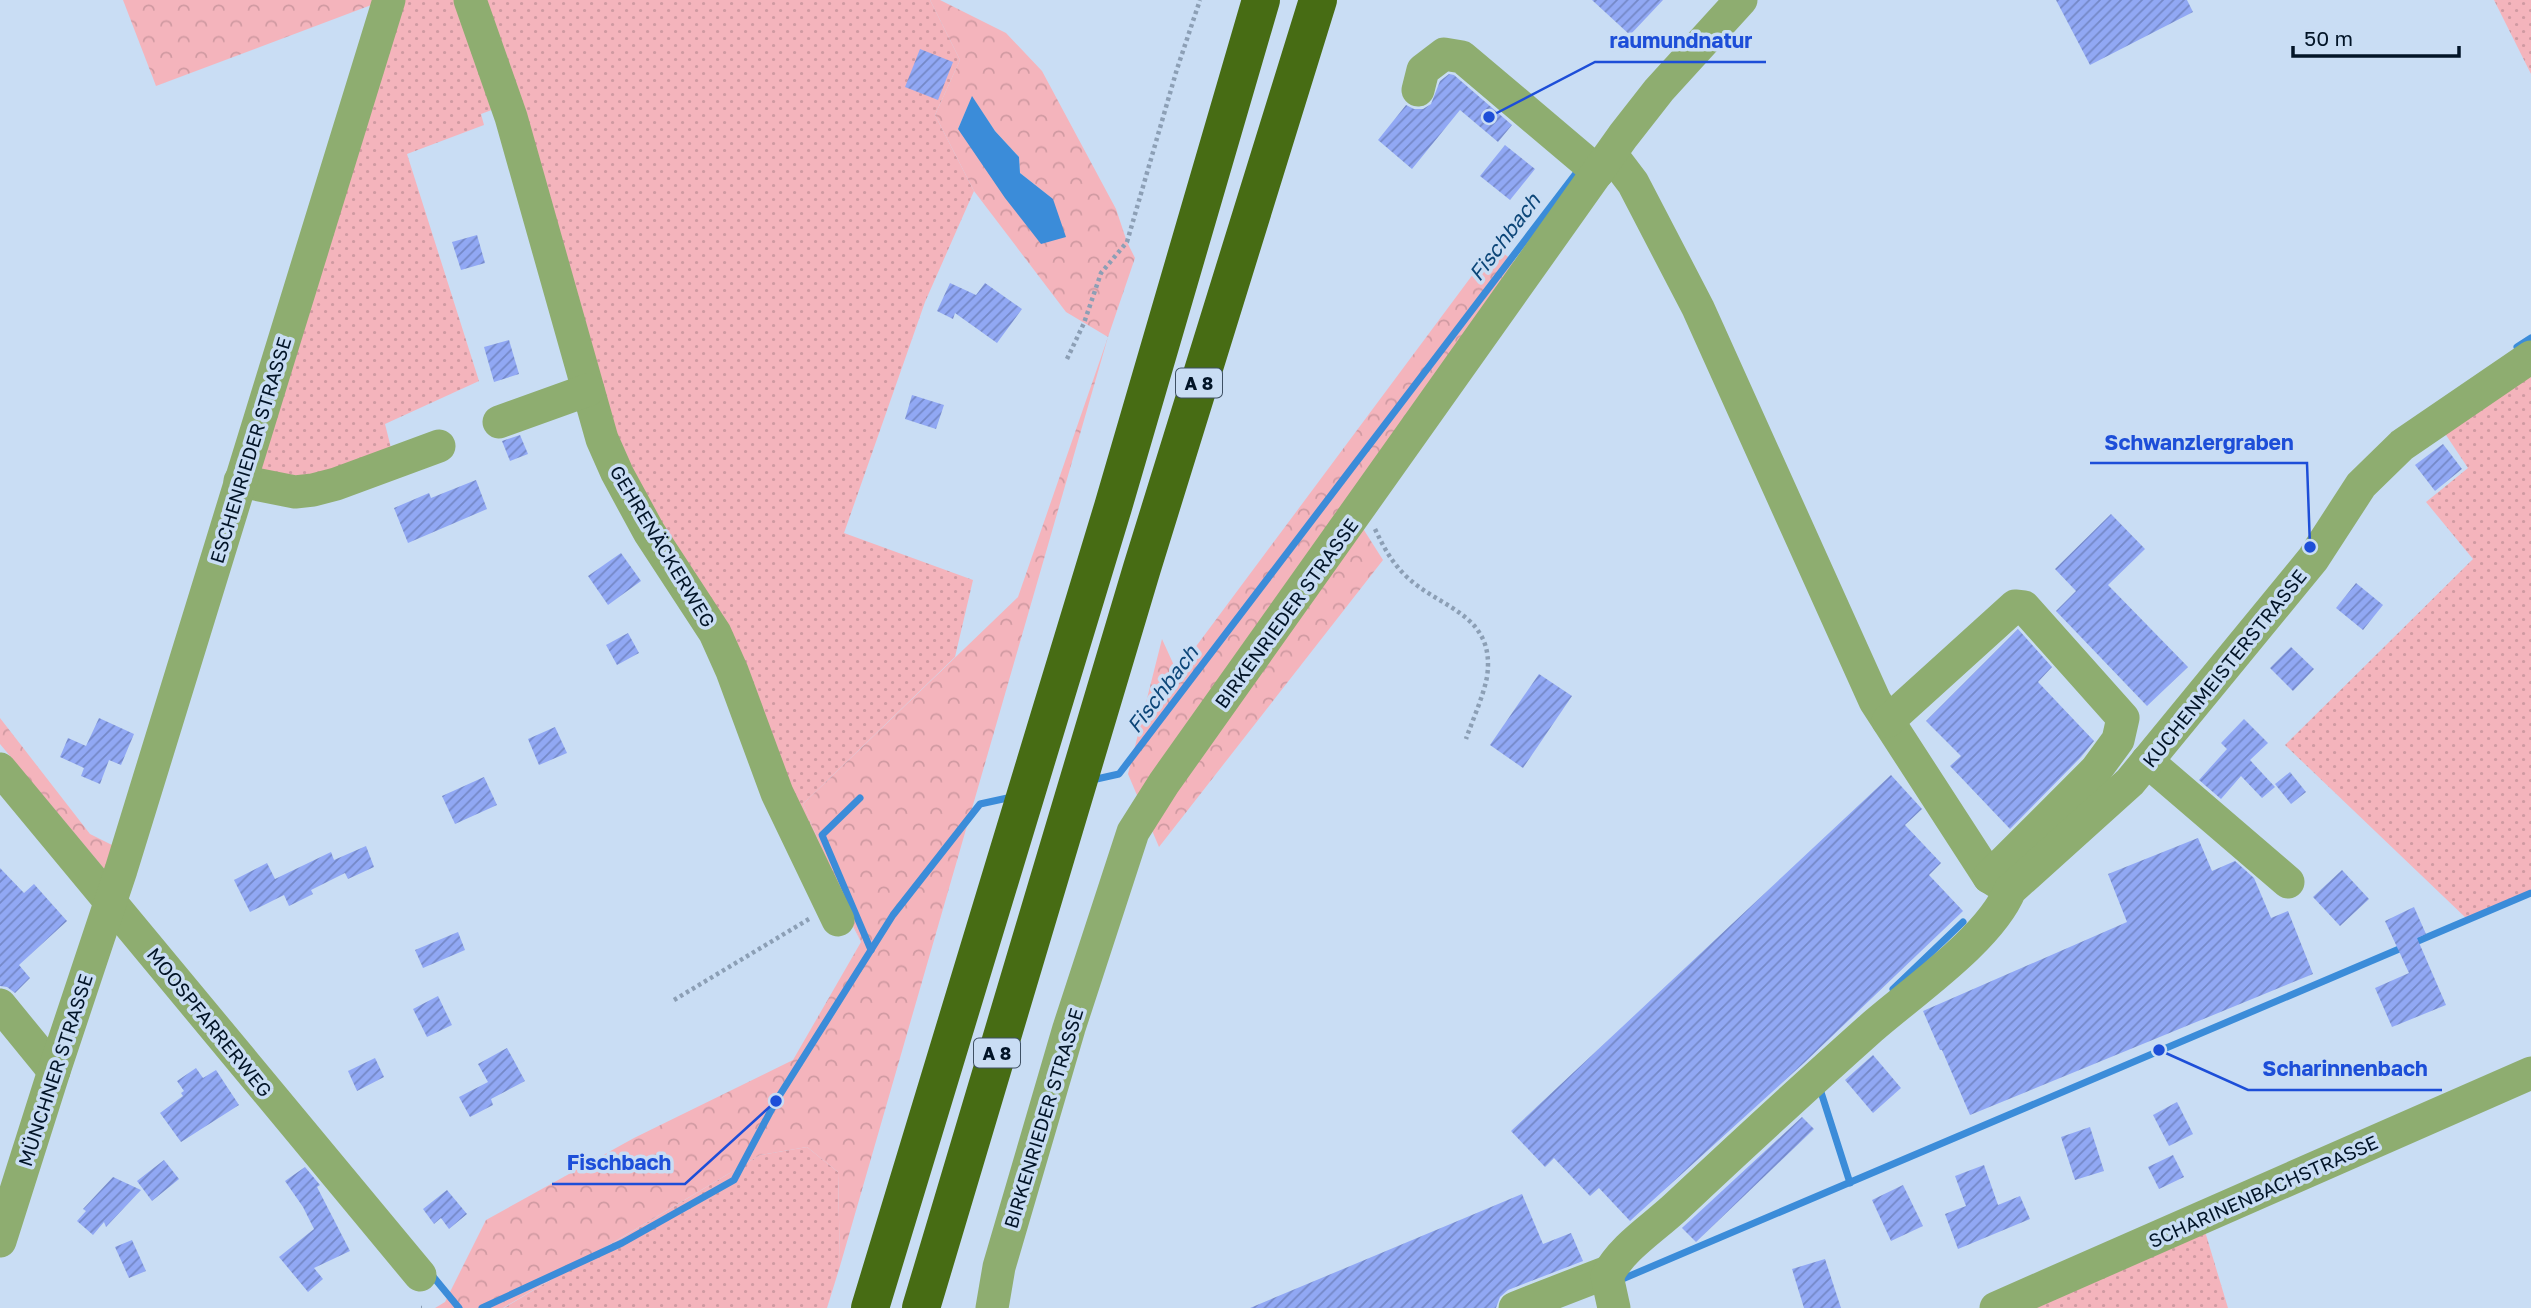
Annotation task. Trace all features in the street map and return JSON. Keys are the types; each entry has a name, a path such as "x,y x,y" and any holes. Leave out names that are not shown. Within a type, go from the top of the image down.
{"highway":[{"name":"A 8","path":"870,1308 1113,507 1261,0"},
{"name":"A 8","path":"921,1308 1078,782 1318,0"}],"street":[{"name":"ESCHENRIEDER STRASSE","path":"110,900 389,0"},
{"name":"GEHRENÄCKERWEG","path":"470,0 511,117 602,439 649,532 715,633 732,671 777,793 834,913"},
{"name":"BIRKENRIEDER STRASSE","path":"992,1308 1006,1241 1069,1028 1133,832 1164,783 1361,508 1595,162 1741,0"},
{"path":"1418,90 1423,70 1444,54 1462,57 1595,162 1633,183 1698,308 1875,701 1999,884 2003,907 1964,949 1832,1062 1655,1226 1618,1256 1611,1288 1515,1308"},
{"name":"KUCHENMEISTERSTRASSE","path":"1999,884 2139,772 2314,558 2361,485 2402,445 2531,357"},
{"path":"499,422 588,390"},
{"path":"240,481 295,492 313,490 439,446"},
{"path":"1888,721 2015,606 2024,607 2123,718 2118,740 2096,770 1999,884"},
{"name":"MOOSPFARRERWEG","path":"0,769 420,1275"},
{"path":"2139,772 2288,882"},
{"name":"MÜNCHNER STRASSE","path":"0,1241 110,900"},
{"path":"0,1005 54,1071"},
{"name":"SCHARINENBACHSTRASSE","path":"1996,1308 2531,1073"}],"path":[{"path":"1067,359 1084,323 1101,273 1127,242 1200,0"},
{"path":"1361,508 1370,519 1388,557 1410,580 1456,608 1473,624 1487,650 1486,677 1466,739"},
{"path":"674,1000 834,913"}],"green space":[{"path":"123,0 375,0 374,4 156,86"},
{"path":"404,0 464,0 502,106 481,114 484,125 407,154 479,381 385,424 391,448 307,485 259,472"},
{"path":"477,0 930,0 960,60 935,115 974,191 925,302 844,533 973,580 955,657 803,804 861,942 623,471"},
{"path":"930,0 940,0 1006,33 1042,71 1116,209 1135,258 1108,337 1066,312 974,191 935,115 960,60","holes":["972,97 995,131 1019,157 1020,173 1053,199 958,129"]},
{"path":"2494,0 2531,0 2531,74"},
{"path":"1494,246 1520,266 1348,505 1383,560 1159,847 1128,774 1162,639 1177,672"},
{"path":"1108,337 840,1266 838,1172 807,1147 760,1155 503,1308 435,1308 445,1302 486,1220 634,1138 793,1060 861,942 803,804 1018,597"},
{"path":"2531,368 2531,892 2466,918 2285,745 2473,559 2426,502 2468,468 2442,429"},
{"path":"0,718 90,834 114,846 105,870 0,744"},
{"path":"807,1147 838,1172 840,1266 827,1308 504,1308 760,1155"},
{"path":"2204,1228 2228,1308 2024,1308"}],"water":[{"path":"972,96 995,131 1019,157 1020,173 1053,199 1066,237 1041,244 1005,198 958,129"}],"building":[{"path":"1592,0 1663,0 1630,35"},
{"path":"2056,0 2187,0 2193,12 2090,65"},
{"path":"920,49 953,62 938,100 905,87"},
{"path":"1449,74 1454,75 1512,125 1498,142 1460,110 1412,169 1378,140 1406,105 1423,109 1431,104 1440,81"},
{"path":"1505,145 1535,169 1510,200 1480,176"},
{"path":"477,235 485,263 461,270 452,242"},
{"path":"950,283 976,295 985,283 1022,309 997,343 955,313 953,319 937,311"},
{"path":"509,340 519,374 494,382 484,347"},
{"path":"912,395 944,405 936,429 905,419"},
{"path":"520,435 528,454 510,461 502,441"},
{"path":"2443,444 2462,469 2435,491 2415,465"},
{"path":"476,480 487,509 408,543 394,508 429,493 431,498"},
{"path":"2111,514 2145,549 2108,585 2188,667 2147,706 2056,611 2076,591 2055,569"},
{"path":"621,553 641,581 608,605 588,576"},
{"path":"2356,583 2383,605 2363,630 2336,608"},
{"path":"2018,629 2052,667 2038,682 2094,741 2010,829 1950,766 1961,756 1926,721"},
{"path":"628,633 639,653 617,665 606,645"},
{"path":"2291,647 2314,669 2293,691 2270,668"},
{"path":"1539,674 1572,696 1523,768 1490,745"},
{"path":"99,718 134,734 121,765 109,760 100,784 81,776 84,768 60,757 68,738 86,746"},
{"path":"2244,719 2268,743 2250,760 2275,787 2262,798 2241,776 2221,799 2199,780 2227,749 2221,743"},
{"path":"555,727 567,753 539,765 528,739"},
{"path":"2290,772 2306,792 2291,804 2275,784"},
{"path":"1891,775 1922,809 1905,825 1941,863 1929,875 1963,911 1805,1062 1630,1221 1599,1188 1590,1196 1554,1158 1545,1167 1511,1131"},
{"path":"484,777 497,805 455,824 442,796"},
{"path":"2198,838 2212,871 2235,861 2254,878 2271,918 2288,911 2313,974 1970,1115 1923,1011 2127,922 2108,874"},
{"path":"366,846 374,867 348,879 345,873 311,890 313,894 289,906 284,895 250,912 234,880 267,863 275,879 331,852 334,860"},
{"path":"0,868 24,893 34,884 67,921 19,965 30,978 15,993 0,986"},
{"path":"2342,870 2369,899 2340,926 2313,897"},
{"path":"2414,907 2426,934 2417,938 2446,1005 2392,1027 2375,988 2409,973 2385,921"},
{"path":"458,932 465,950 423,968 415,950"},
{"path":"438,996 452,1025 427,1037 413,1009"},
{"path":"507,1048 525,1081 491,1099 493,1105 470,1117 459,1097 488,1082 478,1064"},
{"path":"1873,1055 1901,1088 1873,1113 1845,1080"},
{"path":"375,1058 384,1077 357,1091 348,1071"},
{"path":"196,1068 203,1078 216,1070 239,1105 181,1142 160,1113 183,1096 181,1093 184,1091 177,1081"},
{"path":"2177,1102 2193,1134 2169,1146 2153,1115"},
{"path":"1802,1117 1814,1129 1696,1242 1682,1228"},
{"path":"2090,1127 2104,1171 2075,1180 2061,1137"},
{"path":"2173,1155 2184,1177 2159,1189 2148,1167"},
{"path":"164,1160 179,1179 152,1201 137,1181"},
{"path":"1984,1165 1998,1205 2020,1196 2030,1219 1958,1249 1945,1214 1966,1206 1955,1176"},
{"path":"305,1167 320,1185 317,1187 350,1251 314,1268 323,1279 308,1292 279,1257 314,1229 285,1181"},
{"path":"113,1177 141,1190 106,1227 104,1222 93,1235 77,1221 86,1211 83,1209"},
{"path":"1903,1185 1923,1226 1891,1241 1872,1200"},
{"path":"447,1190 467,1214 449,1229 441,1218 434,1224 423,1209"},
{"path":"1522,1194 1543,1244 1571,1233 1583,1261 1508,1290 1500,1297 1496,1308 1250,1308"},
{"path":"132,1240 146,1271 129,1278 115,1247"},
{"path":"1825,1259 1841,1308 1804,1308 1792,1269"}],"waterway":[{"name":"Fischbach","path":"1092,780 1119,774 1580,168"},
{"path":"2517,347 2531,338"},
{"name":"Fischbach","path":"482,1308 622,1243 734,1180 776,1101 893,915 980,804 1012,797"},
{"path":"860,798 822,835 871,950"},
{"path":"1620,1280 2531,893"},
{"path":"1893,989 1963,922"},
{"path":"1820,1089 1850,1183"},
{"path":"431,1274 459,1308"}],"place":[{"name":"raumundnatur","path":"1489,117"},
{"name":"Schwanzlergraben","path":"2310,547"},
{"name":"Scharinnenbach","path":"2159,1050"},
{"name":"Fischbach","path":"776,1101"}]}
